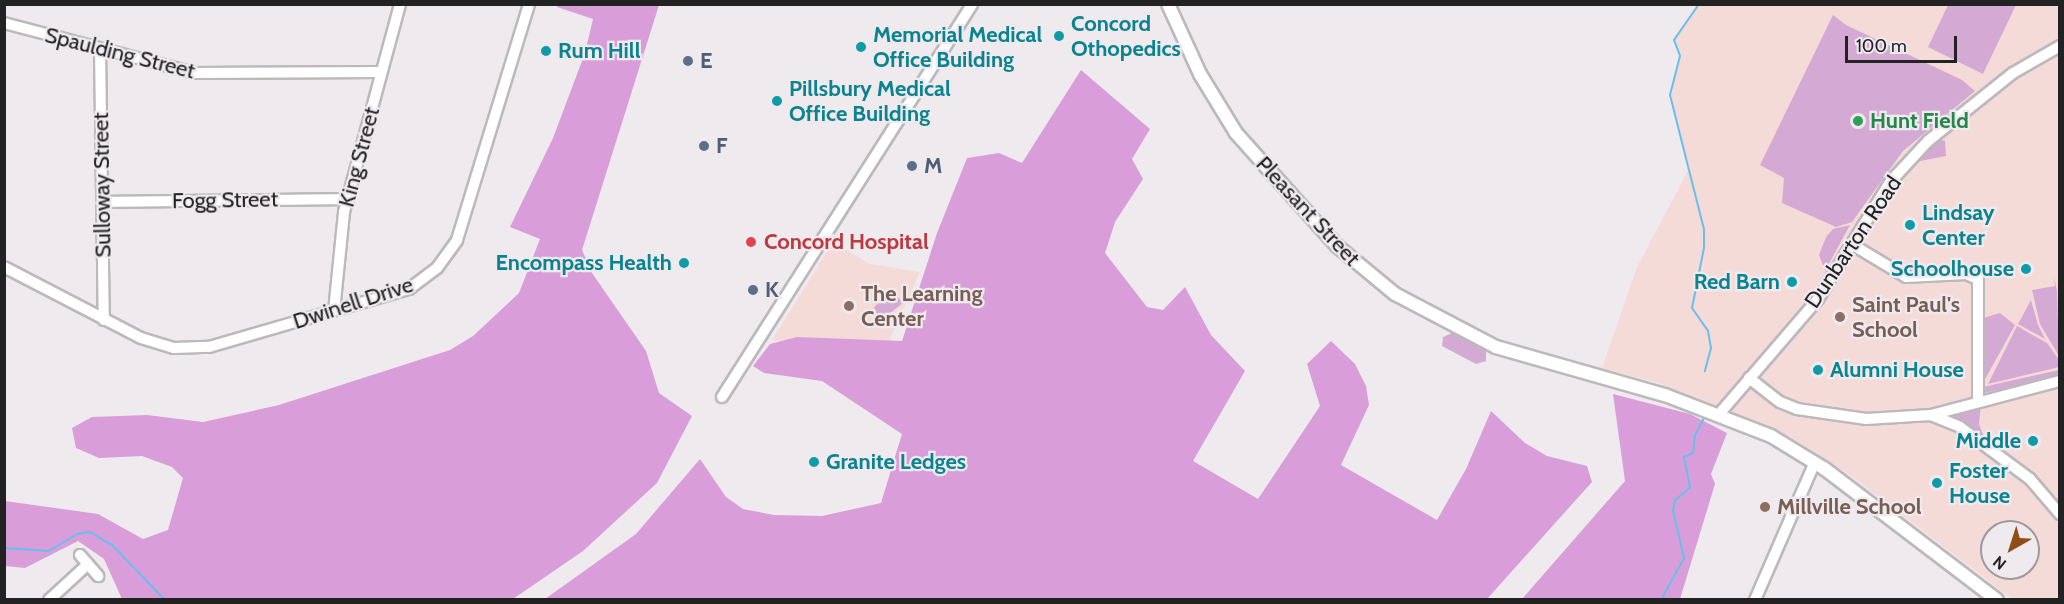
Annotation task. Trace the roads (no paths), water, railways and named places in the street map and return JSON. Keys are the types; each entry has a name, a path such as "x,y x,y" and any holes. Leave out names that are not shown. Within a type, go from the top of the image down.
{"main road":[{"name":"Pleasant Street","path":"1168,4 1206,84 1236,133 1337,246 1381,284 1443,322 1496,347 1720,413 1815,462 1997,600"}],"street":[{"name":"King Street","path":"334,311 340,230 400,4"},
{"name":"Dwinell Drive","path":"4,267 104,320 157,344 191,349 409,289 448,255 457,240 529,4"},
{"path":"722,397 972,4"},
{"name":"Spaulding Street","path":"4,23 100,49 213,75 381,72"},
{"name":"Dunbarton Road","path":"1720,413 1818,299 1891,181 1928,141 2013,73 2060,46"},
{"name":"Sulloway Street","path":"100,49 104,320"},
{"name":"Fogg Street","path":"102,202 348,199"},
{"path":"1853,245 1906,278 1966,274 1978,279 1978,401"},
{"path":"1749,378 1780,402 1810,412 1875,419 1932,415 2060,381"},
{"path":"1932,415 1960,427 2003,457 2043,491 2060,514"},
{"path":"1755,600 1815,462"},
{"path":"80,555 98,576"},
{"path":"49,600 88,564"}],"waterway":[{"path":"1699,4 1674,40 1680,56 1670,95 1704,229 1704,248 1692,308 1708,331 1711,348 1705,371"},
{"path":"1661,600 1684,558 1673,511 1675,500 1690,488 1684,457 1693,453 1695,435 1704,418"},
{"path":"4,548 49,551 77,534 90,532 112,545 165,600"}],"place":[{"name":"Concord Othopedics","path":"1059,36"},
{"name":"Memorial Medical Office Building","path":"861,47"},
{"name":"Rum Hill","path":"546,51"},
{"name":"E","path":"688,61"},
{"name":"Pillsbury Medical Office Building","path":"777,101"},
{"name":"Hunt Field","path":"1858,121"},
{"name":"F","path":"704,146"},
{"name":"M","path":"912,166"},
{"name":"Lindsay Center","path":"1910,225"},
{"name":"Concord Hospital","path":"751,242"},
{"name":"Encompass Health","path":"684,263"},
{"name":"Schoolhouse","path":"2026,269"},
{"name":"Red Barn","path":"1792,282"},
{"name":"K","path":"753,290"},
{"name":"The Learning Center","path":"849,306"},
{"name":"Saint Paul's School","path":"1840,317"},
{"name":"Alumni House","path":"1818,370"},
{"name":"Middle","path":"2033,441"},
{"name":"Granite Ledges","path":"814,462"},
{"name":"Foster House","path":"1937,483"},
{"name":"Millville School","path":"1765,507"}]}
